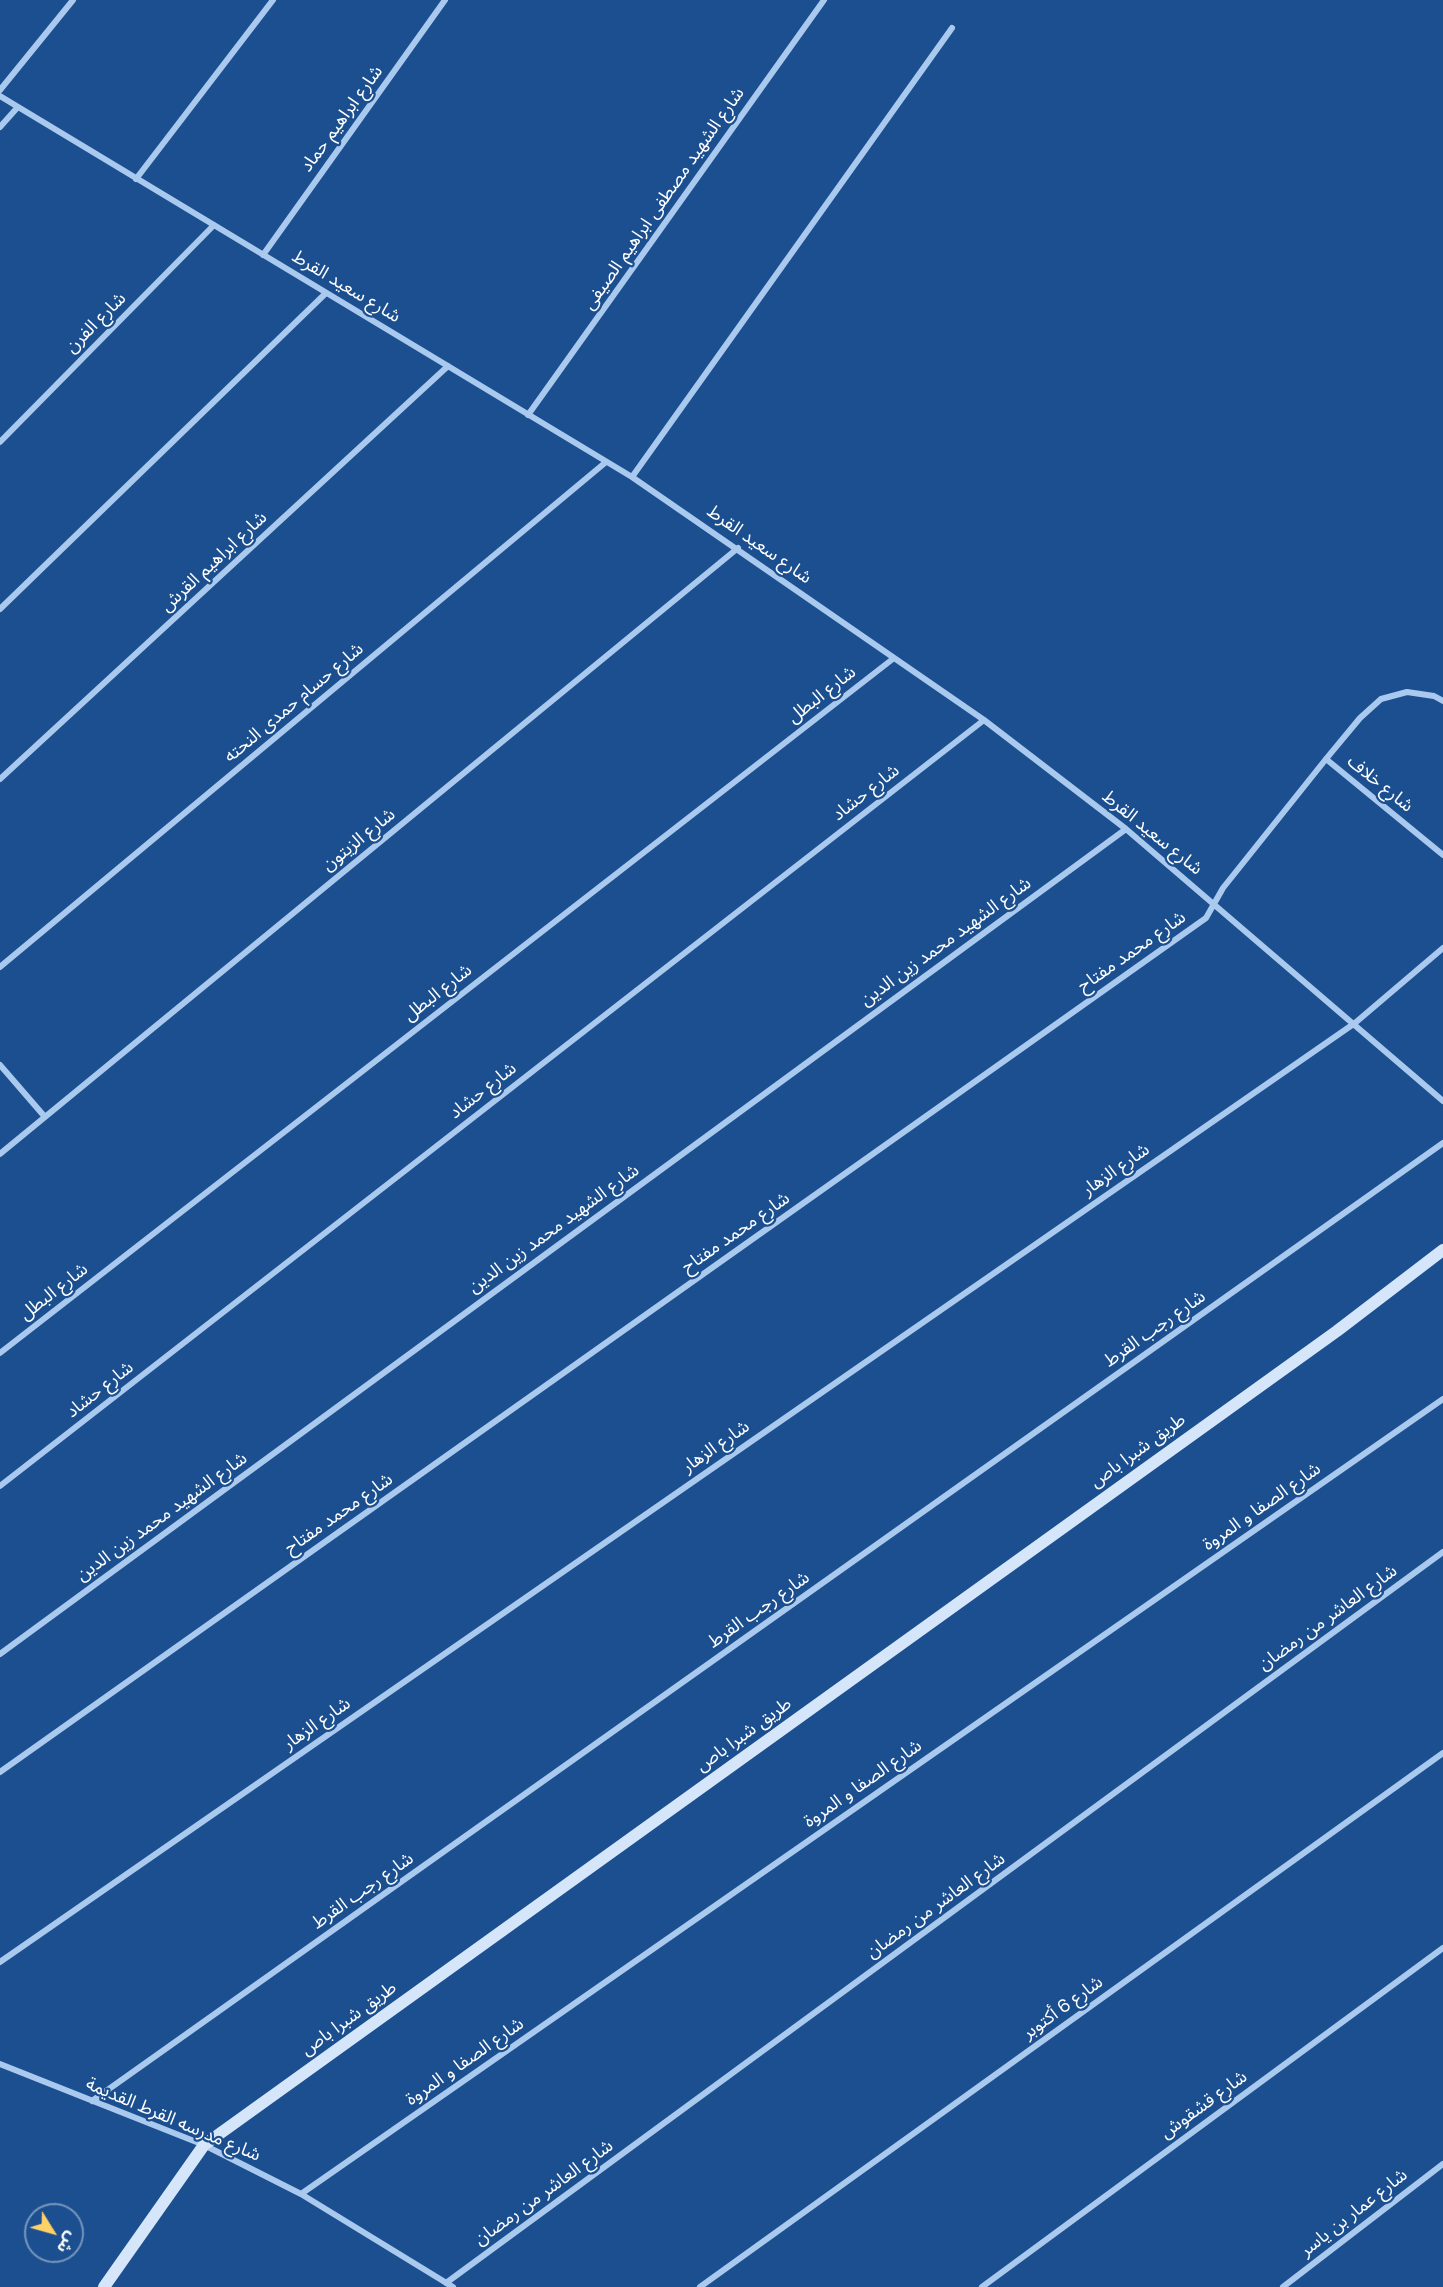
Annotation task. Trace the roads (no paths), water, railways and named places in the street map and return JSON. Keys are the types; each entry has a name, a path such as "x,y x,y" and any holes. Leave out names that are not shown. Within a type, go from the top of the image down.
{"main road":[{"name":"طريق شبرا باص","path":"104,2287 204,2145 1337,1331 1443,1250"}],"street":[{"path":"0,90 73,0"},
{"path":"136,179 273,0"},
{"name":"شارع ابراهيم حماد","path":"263,255 445,0"},
{"name":"شارع الشهيد مصطفى ابراهيم الصيفى","path":"528,415 824,0"},
{"path":"632,477 952,28"},
{"name":"شارع سعيد القرط","path":"0,96 632,477 738,548 984,720 1126,829 1355,1023 1443,1101"},
{"path":"0,127 17,108"},
{"name":"شارع الفرن","path":"0,442 214,225"},
{"path":"0,609 326,293"},
{"name":"شارع ابراهيم القرش","path":"0,779 448,366"},
{"name":"شارع حسام حمدى النحته","path":"0,968 606,462"},
{"name":"شارع الزيتون","path":"0,1154 738,548"},
{"name":"شارع البطل","path":"0,1353 894,658"},
{"name":"شارع محمد مفتاح","path":"0,1772 1206,918 1220,893 1326,759 1360,718 1381,699 1407,692 1434,696 1443,701"},
{"name":"شارع حشاد","path":"0,1486 984,720"},
{"name":"شارع خلاف","path":"1326,759 1443,855"},
{"name":"شارع الشهيد محمد زين الدين","path":"0,1654 1126,829"},
{"name":"شارع الزهار","path":"0,1962 1355,1023 1443,948"},
{"path":"0,1065 45,1117"},
{"name":"شارع رجب القرط","path":"92,2101 1443,1143"},
{"name":"شارع الصفا و المروة","path":"301,2194 1443,1399"},
{"name":"شارع العاشر من رمضان","path":"450,2285 1443,1552"},
{"name":"شارع 6 أكتوبر","path":"700,2287 1443,1753"},
{"name":"شارع قشقوش","path":"982,2287 1443,1948"},
{"name":"شارع مدرسه القرط القديمة","path":"0,2064 204,2145 301,2194 450,2285"},
{"name":"شارع عمار بن ياسر","path":"1283,2287 1443,2164"}]}
